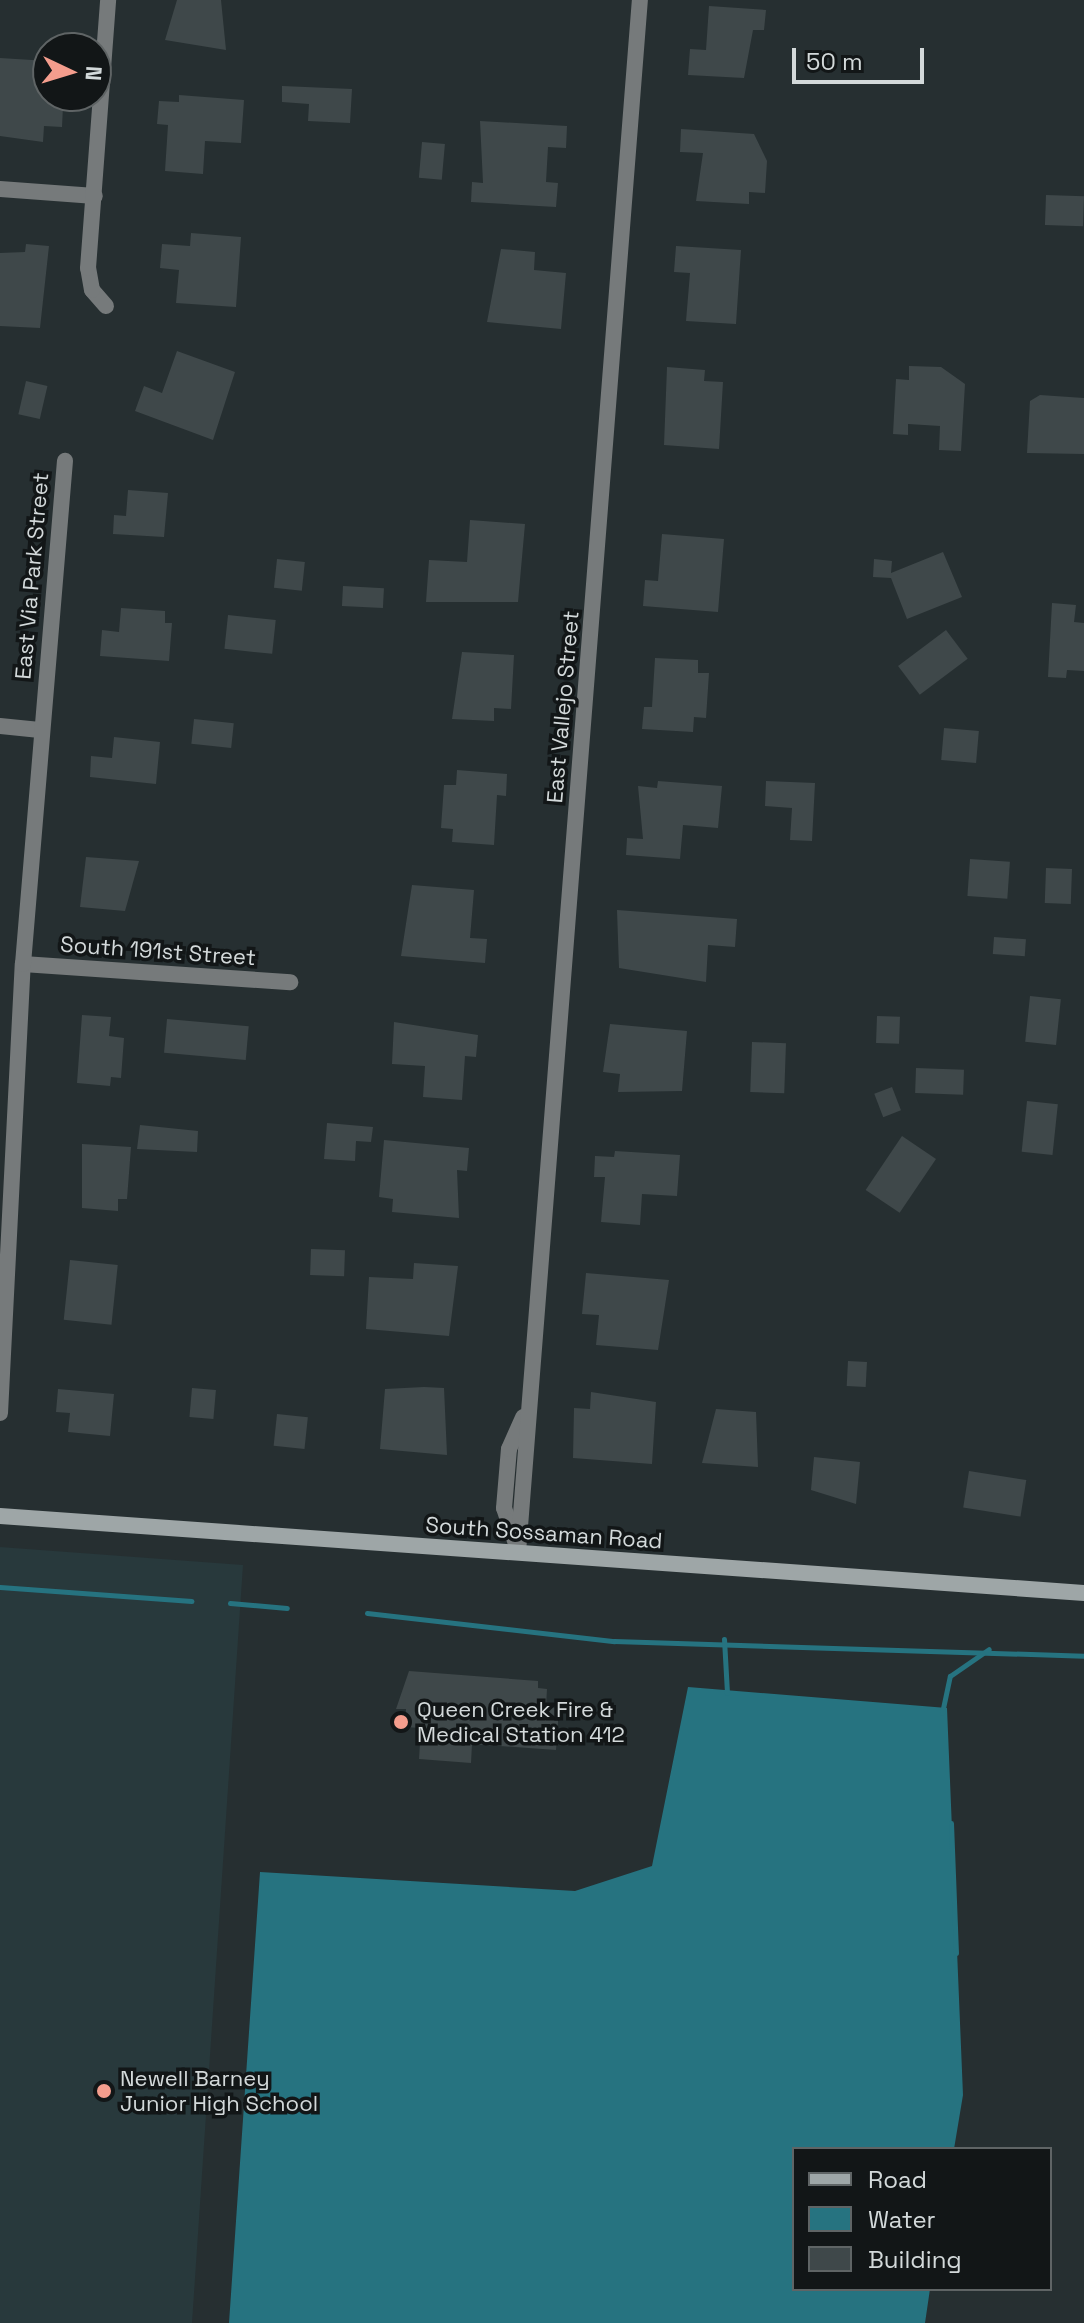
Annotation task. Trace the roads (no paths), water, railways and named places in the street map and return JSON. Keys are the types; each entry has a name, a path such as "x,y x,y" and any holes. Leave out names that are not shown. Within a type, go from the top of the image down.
{"main road":[{"name":"South Sossaman Road","path":"0,1516 1084,1593"}],"street":[{"path":"106,306 92,290 88,268 108,0"},
{"name":"East Vallejo Street","path":"518,1552 504,1508 509,1449 523,1417 640,0"},
{"path":"0,189 95,196"},
{"name":"East Via Park Street","path":"0,1413 23,964 40,730 65,461"},
{"path":"0,726 40,730"},
{"name":"South 191st Street","path":"23,964 290,982"}],"water":[{"path":"688,1687 947,1708 963,2095 954,2147 792,2147 792,2291 930,2291 925,2323 229,2323 260,1872 575,1891 652,1866"}],"waterway":[{"path":"0,1587 191,1601"},
{"path":"230,1603 287,1608"},
{"path":"367,1613 614,1641 1084,1656"},
{"path":"724,1639 727,1693"},
{"path":"942,1713 950,1676 989,1649"},
{"path":"951,1823 956,1953"}],"place":[{"name":"Queen Creek Fire & Medical Station 412","path":"401,1722"},
{"name":"Newell Barney Junior High School","path":"104,2091"}]}
